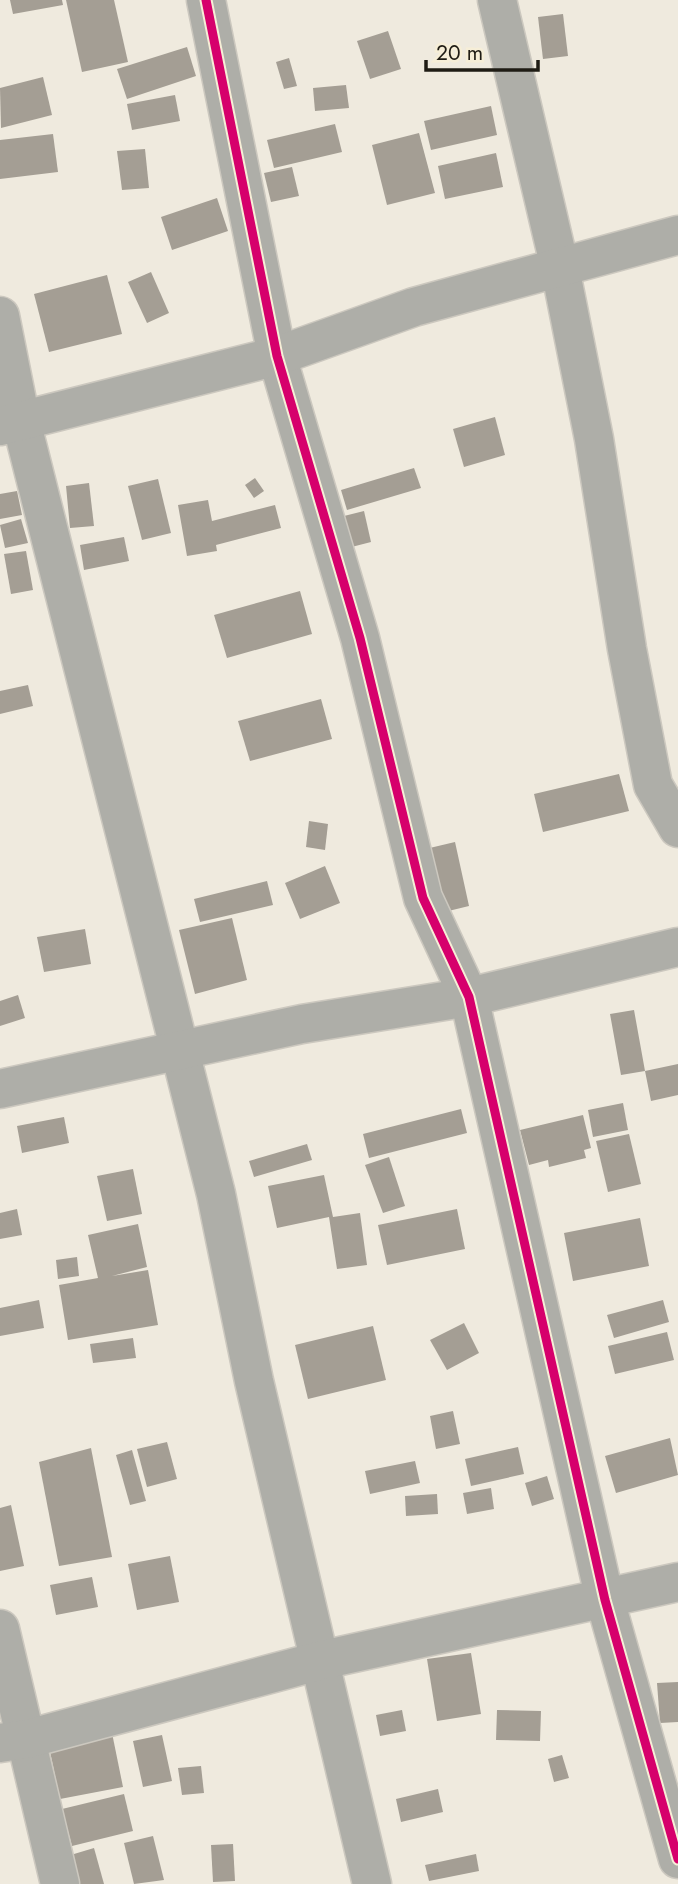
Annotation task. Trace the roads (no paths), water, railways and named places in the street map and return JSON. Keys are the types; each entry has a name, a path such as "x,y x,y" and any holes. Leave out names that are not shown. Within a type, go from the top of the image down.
{"street":[{"path":"206,0 278,356 360,638 423,898 469,997 606,1600 678,1859"},
{"path":"497,0 561,268 594,439 627,649 653,785 678,828"},
{"path":"10,423 278,356 414,307 678,235"},
{"path":"0,316 10,423 216,1194 254,1381 322,1660 372,1884"},
{"path":"0,1089 302,1024 469,997 678,947"},
{"path":"13,1741 322,1660 606,1600 678,1582"},
{"path":"0,1629 13,1741 60,1884"}]}
